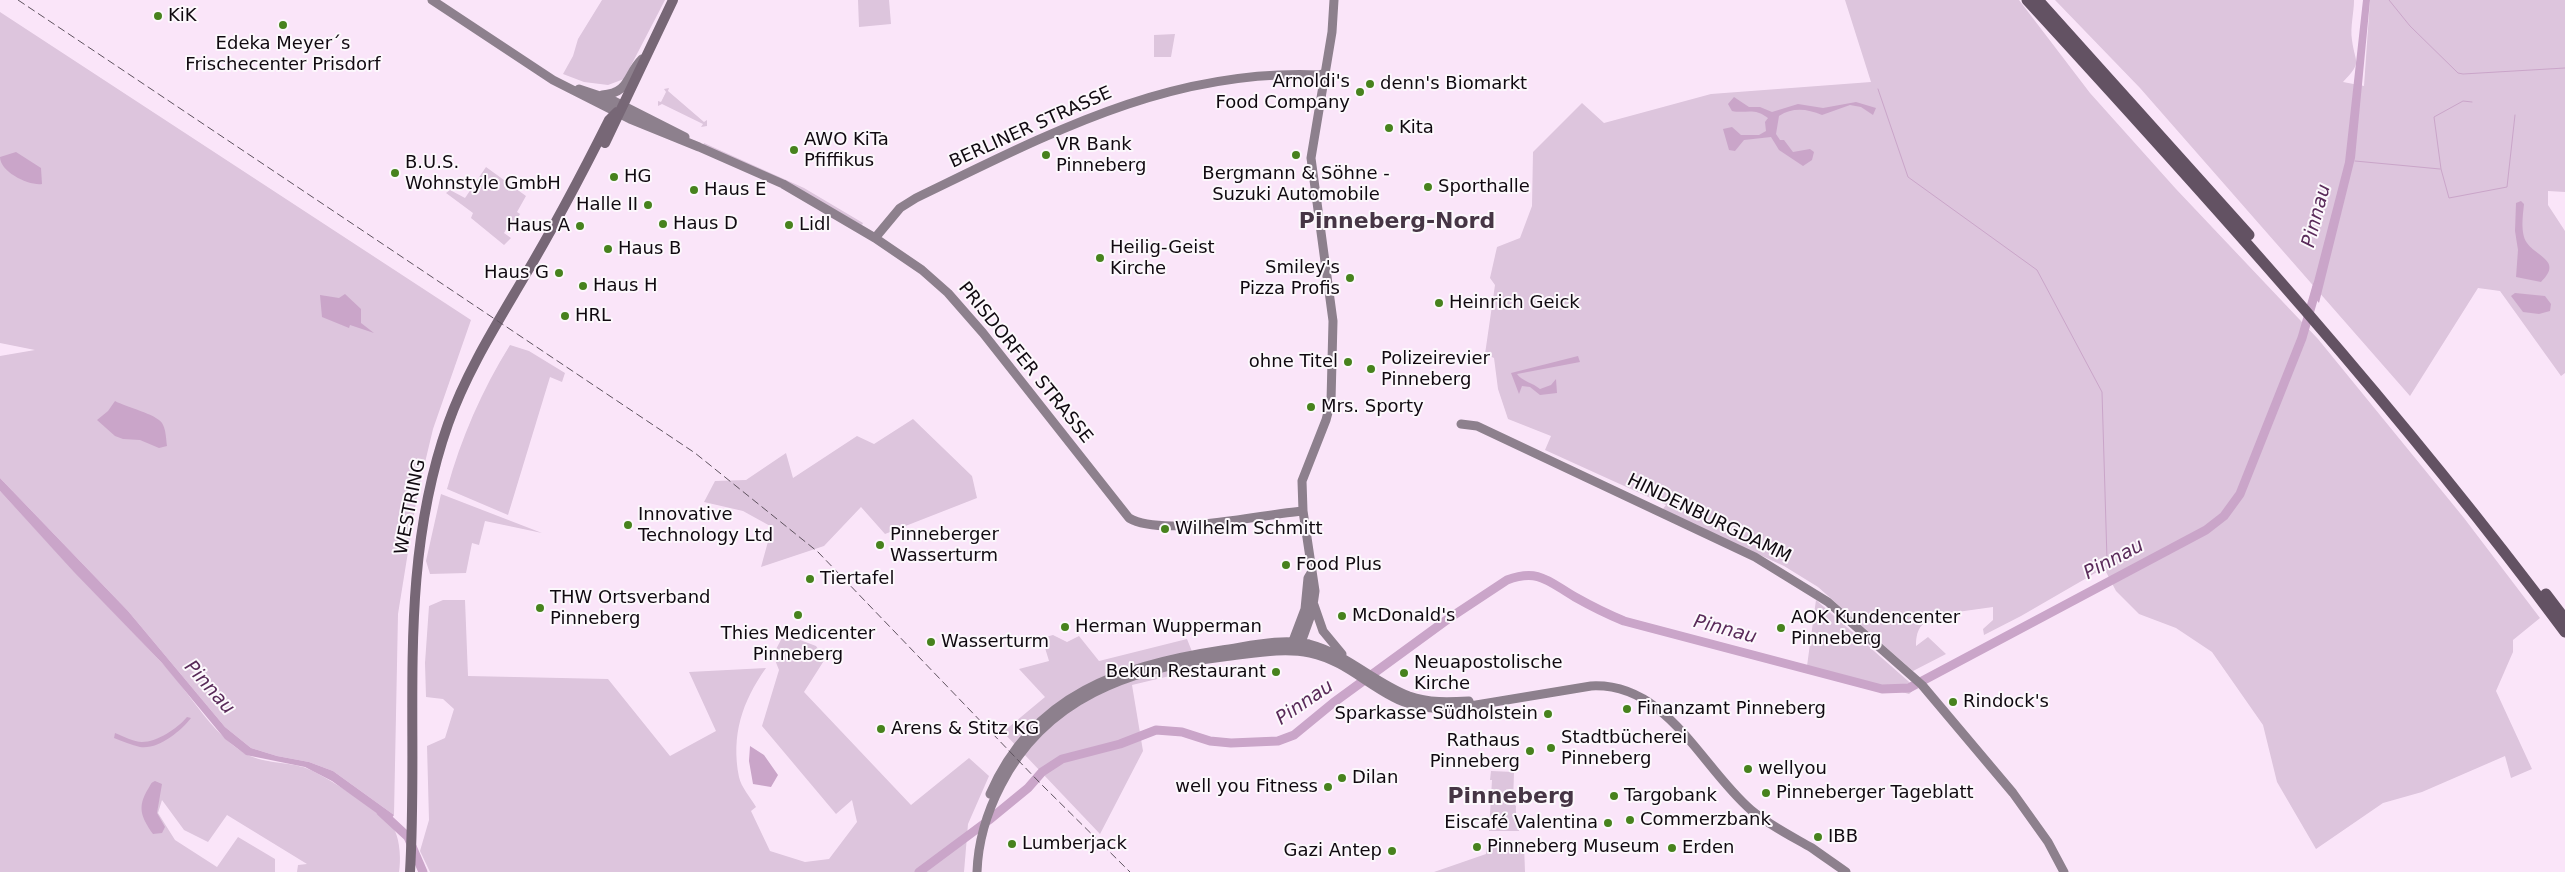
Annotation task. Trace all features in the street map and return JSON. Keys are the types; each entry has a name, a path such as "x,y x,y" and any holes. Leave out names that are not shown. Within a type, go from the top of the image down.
{"highway":[{"path":"2027,0 2302,300"},
{"path":"2038,0 2137,108 2326,328 2467,494 2565,619"},
{"path":"2326,328 2565,632"}],"main road":[{"name":"PRISDORFER STRASSE","path":"432,0 553,80 682,135 699,147 783,184 875,238 922,270 959,304 1129,518 1146,525 1197,524 1302,511"},
{"name":"WESTRING","path":"410,872 413,601 422,519 432,473 448,423 466,381 578,183 595,160 616,123 620,109 673,0"},
{"path":"1334,0 1332,32 1311,158 1333,321 1331,401 1326,420 1302,481 1302,511 1311,573 1315,578 1314,603 1323,631 1360,672"},
{"path":"600,96 611,94 624,87 638,63 649,52"},
{"name":"BERLINER STRASSE","path":"875,238 894,214 916,198 1076,122 1112,108 1175,90 1218,81 1279,74 1320,75 1325,73"},
{"name":"PRISDORFER STRASSE","path":"553,80 600,96 620,109"},
{"name":"HINDENBURGDAMM","path":"1461,424 1477,426 1778,569 1828,602 1914,677 1931,696 2013,794 2048,842 2064,872"},
{"path":"1295,647 1305,609 1308,578 1311,573"},
{"path":"1295,647 1314,603"},
{"path":"1295,647 1360,672 1398,699 1422,707 1452,709 1598,686 1610,686 1633,693 1649,701 1668,717 1747,806 1846,872"},
{"path":"971,872 976,835 996,780 1019,744 1040,722 1067,699 1109,678 1156,663 1205,656 1295,647 1326,649 1347,659"},
{"path":"977,872 979,849 993,801 1010,767 1042,728 1068,707 1121,680 1205,656"},
{"path":"1377,683 1409,695 1434,701 1495,701"},
{"path":"1398,699 1409,695"},
{"path":"1452,709 1458,702"}],"shaded area":[{"path":"602,0 665,0 624,79 608,85 584,82 563,74 573,56 578,39"},
{"path":"858,0 889,0 891,24 859,27"},
{"path":"1845,0 2019,0 2090,93 2176,189 2318,339 2464,518 2540,618 2513,640 2513,652 2496,691 2532,769 2511,778 2505,756 2422,792 2383,803 2316,849 2277,782 2263,725 2212,652 2176,628 2139,614 2116,591 2104,568 1984,635 1983,629 1993,620 1993,607 1950,613 1944,620 1926,622 1920,628 1916,639 1916,646 1928,637 1946,654 1913,671 1818,587 1784,566 1662,510 1666,505 1545,450 1551,436 1508,419 1498,389 1494,358 1485,354 1495,285 1490,278 1497,247 1520,238 1532,206 1533,152 1582,103 1604,123 1711,94 1871,82"},
{"path":"2055,0 2354,0 2352,35 2356,62 2353,70 2343,82 2364,86 2370,0 2565,0 2565,192 2548,191 2548,205 2565,231 2565,373 2561,376 2500,291 2478,288 2410,396 2140,88"},
{"path":"2363,0 2370,0 2355,158 2319,303 2311,293 2345,162"},
{"path":"0,12 471,320 433,429 417,496 398,614 394,815 333,771 309,762 277,756 251,748 225,727 128,611 0,478 0,356 35,350 0,343"},
{"path":"1175,34 1171,57 1154,57 1154,35"},
{"path":"669,88 668,91 704,122 707,120 707,126 701,127 703,124 662,104 658,106 658,101 661,102 666,92 664,89"},
{"path":"1734,97 1749,107 1760,107 1772,112 1798,104 1823,108 1856,102 1876,108 1873,115 1861,107 1850,105 1822,115 1811,111 1795,110 1779,116 1776,134 1780,140 1784,140 1793,152 1810,149 1814,152 1812,160 1803,166 1779,150 1771,137 1744,140 1735,151 1729,150 1723,129 1732,127 1741,135 1759,135 1766,131 1765,122 1768,118 1754,112 1732,111 1728,104"},
{"path":"704,143 804,188 863,223 862,225 784,182 703,145"},
{"path":"16,152 41,168 42,184 30,183 16,177 5,168 1,163 0,157"},
{"path":"486,167 526,196 517,212 520,214 512,228 508,226 504,233 511,238 504,245 471,218 473,213 446,193 450,190 465,198"},
{"path":"2521,201 2524,204 2523,234 2525,239 2531,248 2549,264 2550,269 2541,282 2516,277 2518,250 2515,231 2516,203"},
{"path":"2515,293 2545,296 2551,304 2550,311 2539,314 2523,312 2511,296"},
{"path":"345,294 361,309 361,323 374,333 350,325 349,328 322,317 320,295 339,298"},
{"path":"510,345 529,351 565,373 562,382 550,377 508,515 447,489 473,415 490,379"},
{"path":"1578,356 1580,362 1517,374 1540,389 1551,385 1556,379 1557,393 1540,395 1530,387 1522,386 1519,394 1511,373"},
{"path":"115,401 159,420 166,434 167,446 159,448 140,440 123,439 115,436 97,420 108,411"},
{"path":"913,419 972,476 977,498 885,534 861,507 824,546 761,567 772,527 743,511 704,502 715,481 746,480 786,453 793,478 857,436 874,444"},
{"path":"0,478 128,611 225,727 251,748 277,756 309,762 333,771 394,815 389,822 332,781 305,767 246,755 225,739 162,663 74,572 0,491"},
{"path":"0,491 161,662 210,723 232,744 244,753 258,759 296,765 324,777 368,805 390,824 398,840 399,872 297,872 298,865 307,864 227,815 208,842 184,830 162,800 158,813 175,840 217,867 238,837 275,859 275,872 0,872"},
{"path":"441,494 542,533 485,521 479,545 472,543 466,573 430,574 426,561"},
{"path":"443,600 465,600 468,676 608,679 670,756 716,731 689,672 766,668 751,693 740,720 736,747 739,777 744,789 756,807 751,811 770,851 805,862 829,859 857,822 852,800 836,814 762,726 779,670 773,655 784,634 816,646 825,659 804,692 911,805 969,758 989,776 968,824 964,872 430,872 420,851 429,820 427,746 445,738 454,709 443,699 426,697 425,663 429,606"},
{"path":"1816,600 1916,688 1909,694 1807,666"},
{"path":"1053,635 1067,642 1079,636 1099,661 1187,639 1199,669 1132,685 1143,751 1100,834 1003,732 1045,697 1019,669 1049,661 1042,638"},
{"path":"187,717 191,718 181,728 154,746 140,747 114,738 115,733 139,742 154,740 173,730"},
{"path":"750,746 764,755 778,775 771,787 753,784 749,761"},
{"path":"1491,771 1514,772 1513,803 1516,806 1519,831 1489,831"},
{"path":"155,781 162,784 157,813 165,827 162,833 153,834 143,817 142,801 151,783"},
{"path":"1487,844 1524,844 1525,872 1434,872 1486,854"}],"waterway":[{"path":"2389,0 2410,26 2458,73 2565,68"},
{"path":"1878,89 1908,177 2037,270 2102,392 2107,559"},
{"path":"2472,102 2463,101 2434,117 2441,169 2449,198 2507,187 2515,115"},
{"path":"2355,161 2440,169"},
{"name":"Pinnau","path":"919,872 989,820 1028,788 1042,772 1062,759 1120,744 1156,730 1182,732 1210,741 1231,743 1278,741 1294,735 1333,703 1448,619 1507,580 1527,575 1543,578 1587,604 1624,621 1882,689 1909,688 2206,530 2224,516 2240,494 2302,338 2317,286"},
{"name":"Pinnau","path":"381,812 408,837 423,872"}],"railway":[{"path":"18,0 695,453 818,552 1040,783 1130,872"}],"place":[{"name":"KiK","path":"158,16"},
{"name":"Edeka Meyer´s Frischecenter Prisdorf","path":"283,25"},
{"name":"denn's Biomarkt","path":"1370,84"},
{"name":"Arnoldi's Food Company","path":"1360,92"},
{"name":"Kita","path":"1389,128"},
{"name":"AWO KiTa Pfiffikus","path":"794,150"},
{"name":"VR Bank Pinneberg","path":"1046,155"},
{"name":"Bergmann & Söhne - Suzuki Automobile","path":"1296,155"},
{"name":"B.U.S. Wohnstyle GmbH","path":"395,173"},
{"name":"HG","path":"614,177"},
{"name":"Sporthalle","path":"1428,187"},
{"name":"Haus E","path":"694,190"},
{"name":"Halle II","path":"648,205"},
{"name":"Haus D","path":"663,224"},
{"name":"Lidl","path":"789,225"},
{"name":"Haus A","path":"580,226"},
{"name":"Haus B","path":"608,249"},
{"name":"Heilig-Geist Kirche","path":"1100,258"},
{"name":"Haus G","path":"559,273"},
{"name":"Smiley's Pizza Profis","path":"1350,278"},
{"name":"Haus H","path":"583,286"},
{"name":"Heinrich Geick","path":"1439,303"},
{"name":"HRL","path":"565,316"},
{"name":"ohne Titel","path":"1348,362"},
{"name":"Polizeirevier Pinneberg","path":"1371,369"},
{"name":"Mrs. Sporty","path":"1311,407"},
{"name":"Innovative Technology Ltd","path":"628,525"},
{"name":"Wilhelm Schmitt","path":"1165,529"},
{"name":"Pinneberger Wasserturm","path":"880,545"},
{"name":"Food Plus","path":"1286,565"},
{"name":"Tiertafel","path":"810,579"},
{"name":"THW Ortsverband Pinneberg","path":"540,608"},
{"name":"Thies Medicenter Pinneberg","path":"798,615"},
{"name":"McDonald's","path":"1342,616"},
{"name":"Herman Wupperman","path":"1065,627"},
{"name":"AOK Kundencenter Pinneberg","path":"1781,628"},
{"name":"Wasserturm","path":"931,642"},
{"name":"Bekun Restaurant","path":"1276,672"},
{"name":"Neuapostolische Kirche","path":"1404,673"},
{"name":"Rindock's","path":"1953,702"},
{"name":"Finanzamt Pinneberg","path":"1627,709"},
{"name":"Sparkasse Südholstein","path":"1548,714"},
{"name":"Arens & Stitz KG","path":"881,729"},
{"name":"Stadtbücherei Pinneberg","path":"1551,748"},
{"name":"Rathaus Pinneberg","path":"1530,751"},
{"name":"wellyou","path":"1748,769"},
{"name":"Dilan","path":"1342,778"},
{"name":"well you Fitness","path":"1328,787"},
{"name":"Pinneberger Tageblatt","path":"1766,793"},
{"name":"Targobank","path":"1614,796"},
{"name":"Commerzbank","path":"1630,820"},
{"name":"Eiscafé Valentina","path":"1608,823"},
{"name":"IBB","path":"1818,837"},
{"name":"Lumberjack","path":"1012,844"},
{"name":"Pinneberg Museum","path":"1477,847"},
{"name":"Erden","path":"1672,848"},
{"name":"Gazi Antep","path":"1392,851"}],"district":[{"name":"Pinneberg-Nord","path":"1397,222"},
{"name":"Pinneberg","path":"1511,797"}]}
